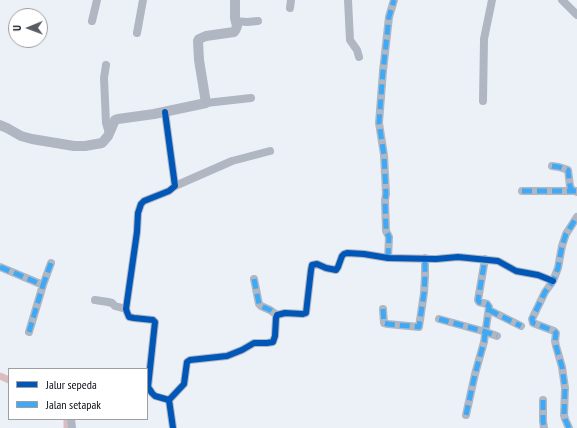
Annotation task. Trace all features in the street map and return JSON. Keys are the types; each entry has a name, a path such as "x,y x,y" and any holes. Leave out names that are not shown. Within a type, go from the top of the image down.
{"street":[{"path":"92,21 97,0"},
{"path":"137,32 143,0"},
{"path":"206,103 199,60 198,41 201,37 234,32 237,26 235,21 235,0"},
{"path":"348,0 350,40 358,50 360,57"},
{"path":"388,258 389,237 386,231 384,155 379,123 388,24 394,0"},
{"path":"483,101 484,39 492,0"},
{"path":"562,0 577,15"},
{"path":"235,21 258,21"},
{"path":"106,66 104,78 106,123 110,132"},
{"path":"0,125 21,136 74,146 86,146 102,143 110,132 115,120 118,119 165,112 206,103 251,98"},
{"path":"165,112 175,186"},
{"path":"169,400 152,394 148,387 155,322 153,320 129,316 126,309 137,232 138,213 141,204 144,201 170,191 175,186 232,161 257,153 270,151"},
{"path":"552,166 568,170 570,186 572,190 576,192"},
{"path":"522,191 576,192"},
{"path":"570,428 564,415 565,388 562,367 555,341 556,333 554,330 534,323 532,319 545,292 553,281 558,268 561,250 566,234 577,217"},
{"path":"254,279 259,304 277,315 306,313 312,265 317,264 336,270 342,256 347,253 388,258 458,257 485,259 498,261 516,271 538,275 553,281"},
{"path":"383,309 384,323 419,327 424,293 425,258"},
{"path":"466,415 484,342 489,310 487,304 479,302 478,300 485,259"},
{"path":"29,332 51,263"},
{"path":"0,267 43,285"},
{"path":"96,300 112,303 115,306 126,309"},
{"path":"489,310 521,326"},
{"path":"169,400 184,384 187,362 228,356 254,343 272,343 274,341 277,315"},
{"path":"439,319 497,336"},
{"path":"169,400 174,428"},
{"path":"543,400 544,428"}],"waterway":[{"path":"0,376 8,380"},
{"path":"67,420 67,428"}],"marked path":[{"path":"388,258 389,237 386,231 384,155 379,123 389,17 394,0"},
{"path":"552,166 568,170 570,186 572,190 577,192"},
{"path":"522,191 576,191"},
{"path":"569,428 564,415 565,388 562,367 555,341 556,333 533,323 532,319 545,292 553,281 558,268 566,234 577,217"},
{"path":"383,309 384,323 419,327 424,293 425,258"},
{"path":"466,415 484,342 489,307 487,304 479,302 478,300 485,259"},
{"path":"0,267 43,285 51,263"},
{"path":"254,279 259,304 277,315"},
{"path":"29,332 43,285"},
{"path":"489,310 521,326"},
{"path":"439,319 497,336"},
{"path":"543,400 544,428"}],"cycle path":[{"path":"165,112 175,186 169,191 144,201 141,204 138,213 137,232 126,309 129,317 153,320 155,322 148,387 155,396 169,400"},
{"path":"173,428 169,400 184,384 187,362 190,360 227,356 254,343 273,342 277,315 285,313 306,313 312,265 317,264 336,270 342,256 347,253 388,258 436,259 458,257 498,261 516,271 538,275 553,281"}]}
